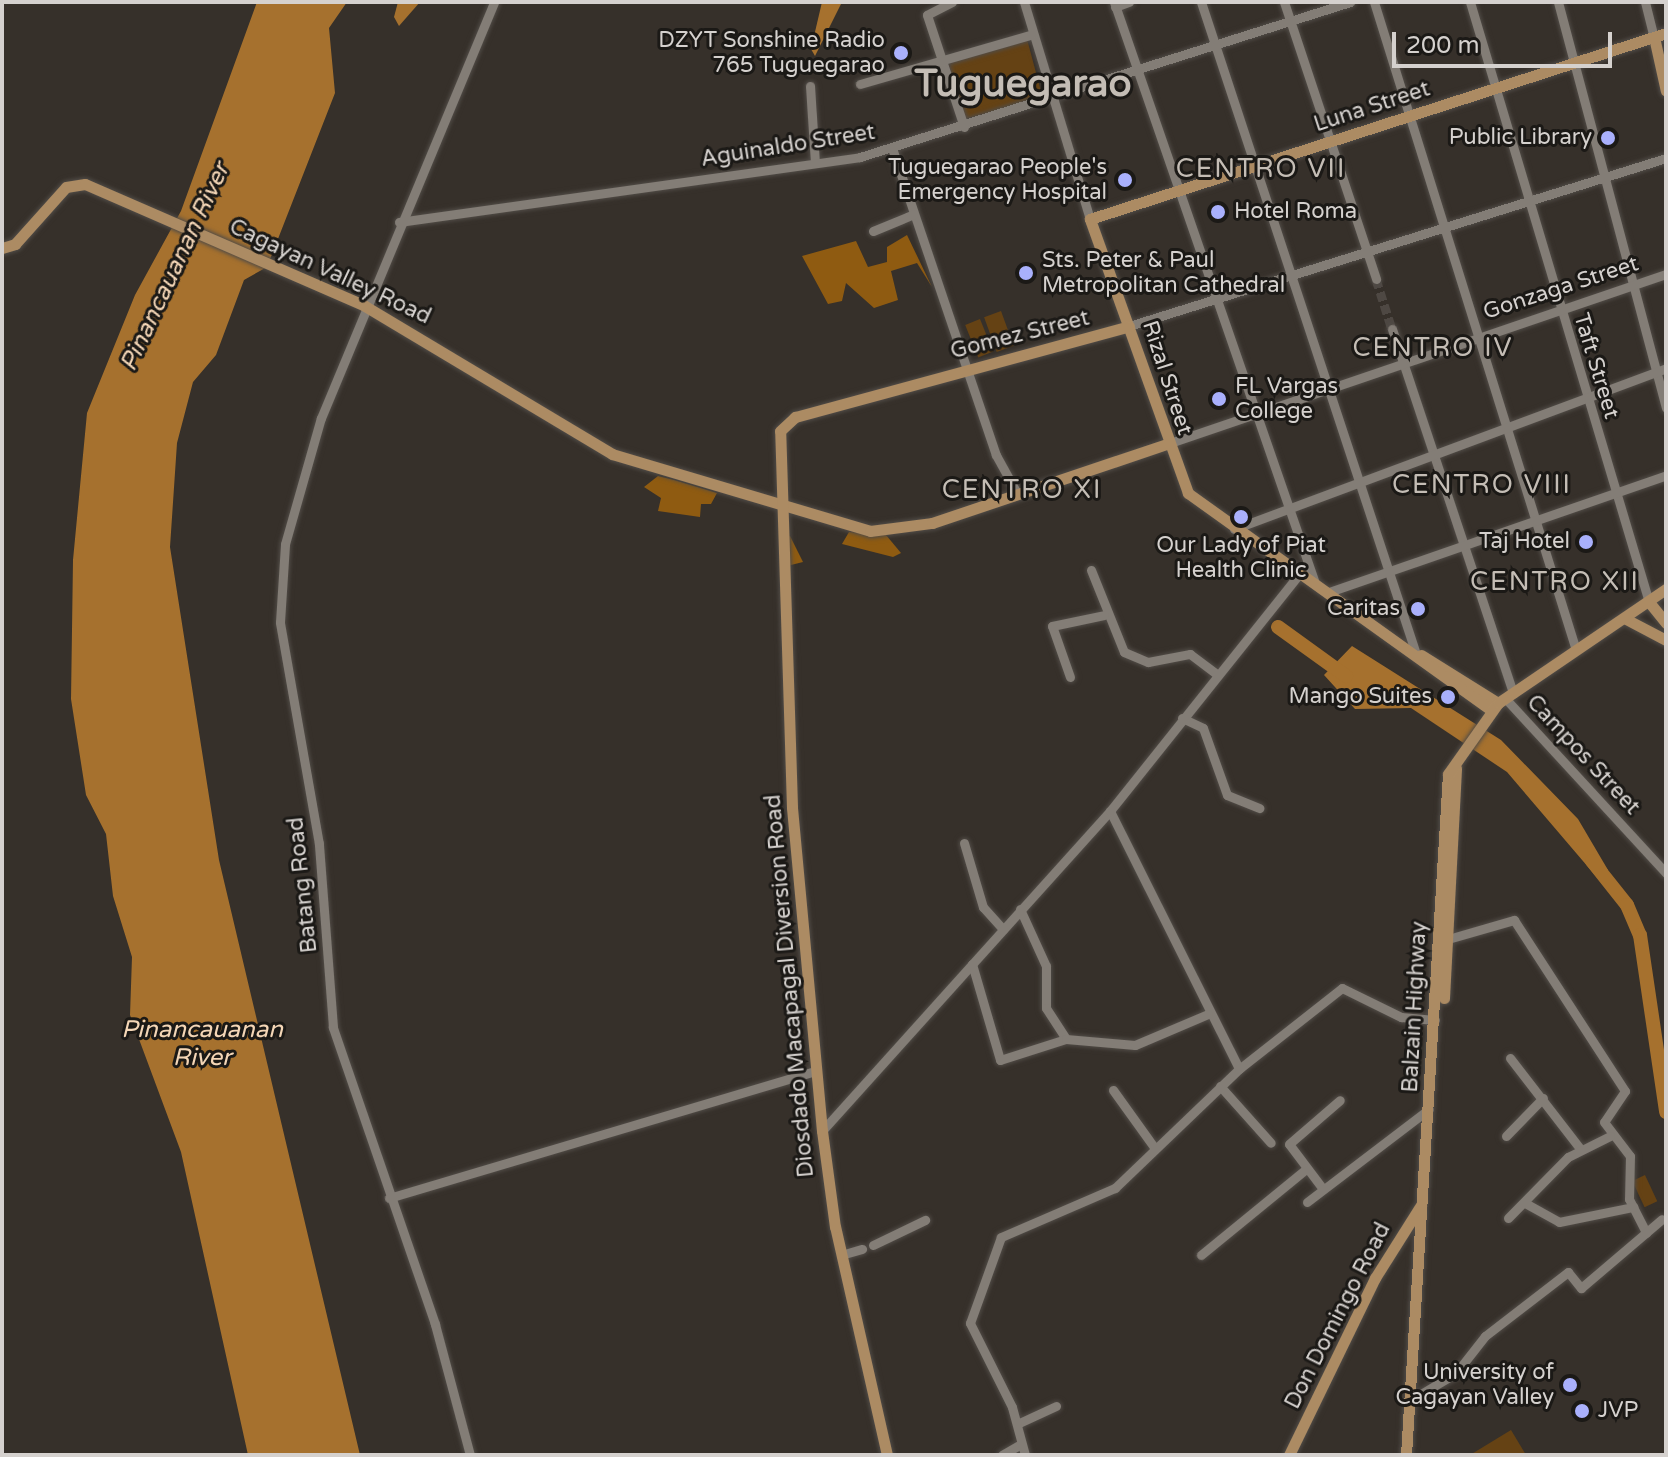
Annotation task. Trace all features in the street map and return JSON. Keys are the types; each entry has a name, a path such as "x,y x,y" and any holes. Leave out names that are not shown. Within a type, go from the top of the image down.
{"main road":[{"name":"Luna Street","path":"1090,219 1666,33"},
{"path":"1654,37 1666,91"},
{"name":"Cagayan Valley Road","path":"2,248 15,244 72,184 160,216 365,306 612,454 783,507"},
{"name":"Rizal Street","path":"1090,219 1167,444 1188,493 1232,529 1498,705"},
{"name":"Gomez Street","path":"783,507 779,439 787,421 1129,326"},
{"name":"Gonzaga Street","path":"783,507 884,532 1167,444"},
{"name":"Diosdado Macapagal Diversion Road","path":"783,507 792,807 822,1131 841,1255 887,1455"},
{"path":"1498,705 1666,589"},
{"path":"1649,602 1666,623"},
{"path":"1624,618 1666,640"},
{"name":"Balzain Highway","path":"1425,1205 1448,774 1498,705"},
{"name":"Balzain Highway","path":"1406,1455 1448,939 1457,759"},
{"name":"Don Domingo Road","path":"1289,1455 1375,1278 1425,1205"}],"street":[{"path":"365,306 494,2"},
{"path":"952,2 929,10 927,18 964,127"},
{"name":"Rizal Street","path":"1024,2 1090,219"},
{"path":"1129,2 1114,4 1286,509 1315,583"},
{"path":"1201,2 1258,165 1418,653"},
{"path":"1284,2 1376,279"},
{"name":"Aguinaldo Street","path":"399,222 815,163 892,148 1350,2"},
{"path":"1374,2 1576,650"},
{"name":"Taft Street","path":"1470,2 1649,602"},
{"path":"1558,2 1633,286 1661,370 1666,408"},
{"path":"1645,2 1654,37"},
{"path":"860,84 1033,34"},
{"path":"810,86 815,163"},
{"path":"892,148 967,370 1017,493"},
{"name":"Gomez Street","path":"1129,326 1446,230 1666,158"},
{"path":"873,231 914,214"},
{"name":"Gonzaga Street","path":"1167,444 1402,360 1666,274"},
{"name":"Batang Road","path":"365,306 299,485 280,622 319,844 333,1027 389,1198 435,1324 470,1455"},
{"path":"1392,329 1465,544 1498,705"},
{"path":"1232,529 1661,370"},
{"path":"1329,592 1666,475"},
{"path":"1091,570 1104,615 1124,652 1148,662 1190,654 1215,673"},
{"path":"822,1131 1110,811 1215,673 1300,573"},
{"path":"1070,677 1052,626 1104,615"},
{"name":"Campos Street","path":"1498,705 1666,873"},
{"path":"1182,718 1203,728 1227,795 1259,808"},
{"path":"1110,811 1208,1014 1239,1069"},
{"path":"964,843 983,907 1003,929"},
{"path":"1020,909 1046,966 1046,1008 1066,1039"},
{"path":"1448,939 1513,919 1625,1091 1604,1115 1610,1136 1630,1156 1633,1207 1646,1233"},
{"path":"972,964 991,1011 997,1058 1066,1039 1135,1045 1208,1014"},
{"path":"1025,1455 1017,1424 969,1313 1001,1237 1105,1196 1239,1069 1342,988 1401,1017 1435,1020"},
{"path":"1510,1058 1581,1150"},
{"path":"389,1198 816,1071"},
{"path":"1220,1086 1271,1143"},
{"path":"1113,1090 1154,1147"},
{"path":"1506,1136 1543,1098"},
{"path":"1323,1189 1289,1144 1340,1100"},
{"path":"1307,1202 1429,1109"},
{"path":"1508,1218 1581,1150 1610,1136"},
{"path":"1201,1255 1306,1169"},
{"path":"1525,1203 1559,1222 1633,1207"},
{"path":"1409,1401 1456,1373 1473,1346 1568,1272 1581,1288 1662,1219"},
{"path":"873,1245 925,1220"},
{"path":"841,1255 862,1249"},
{"path":"1017,1424 1056,1406"},
{"path":"1002,1455 1021,1444"}],"shaded area":[{"path":"1027,39 1043,98 964,119 948,60"},
{"path":"907,235 932,287 917,263 891,271 898,300 874,308 846,283 842,301 828,304 802,256 856,241 868,267 887,262 887,247"},
{"path":"1001,311 1014,346 997,352 984,317"},
{"path":"980,319 993,351 978,357 965,325"},
{"path":"658,476 717,493 711,504 701,504 700,517 658,511 661,498 644,487"},
{"path":"849,532 886,535 901,553 893,557 842,544"},
{"path":"790,536 803,562 787,566 783,539"},
{"path":"1645,1175 1657,1201 1645,1207 1632,1181"},
{"path":"1511,1430 1526,1455 1470,1455"}],"water":[{"name":"Pinancauanan River","path":"257,2 347,2 329,28 335,93 267,267 244,280 216,355 193,382 177,443 170,547 219,860 360,1455 248,1455 181,1152 130,1015 132,957 113,896 106,834 86,795 71,699 73,560 87,413 135,295 181,211"},
{"path":"398,2 420,2 399,26 394,17"},
{"path":"822,2 842,2 815,56 811,49"},
{"path":"1352,646 1501,740 1578,819 1608,870 1600,881 1507,772 1411,708 1355,709 1324,675"}],"waterway":[{"path":"1278,627 1346,676"},
{"path":"1592,861 1627,905 1640,935 1666,1112"}],"tunnel":[{"path":"1376,279 1392,329"}],"place":[{"name":"DZYT Sonshine Radio 765 Tuguegarao","path":"901,53"},
{"name":"Public Library","path":"1608,138"},
{"name":"Tuguegarao People's Emergency Hospital","path":"1125,180"},
{"name":"Hotel Roma","path":"1218,212"},
{"name":"Sts. Peter & Paul Metropolitan Cathedral","path":"1026,273"},
{"name":"FL Vargas College","path":"1219,399"},
{"name":"Our Lady of Piat Health Clinic","path":"1241,517"},
{"name":"Taj Hotel","path":"1586,542"},
{"name":"Caritas","path":"1418,609"},
{"name":"Mango Suites","path":"1448,697"},
{"name":"University of Cagayan Valley","path":"1570,1385"},
{"name":"JVP","path":"1582,1411"}],"district":[{"name":"Tuguegarao","path":"1023,85"},
{"name":"CENTRO VII","path":"1261,169"},
{"name":"CENTRO IV","path":"1433,348"},
{"name":"CENTRO VIII","path":"1482,485"},
{"name":"CENTRO XI","path":"1022,490"},
{"name":"CENTRO XII","path":"1555,582"}]}
